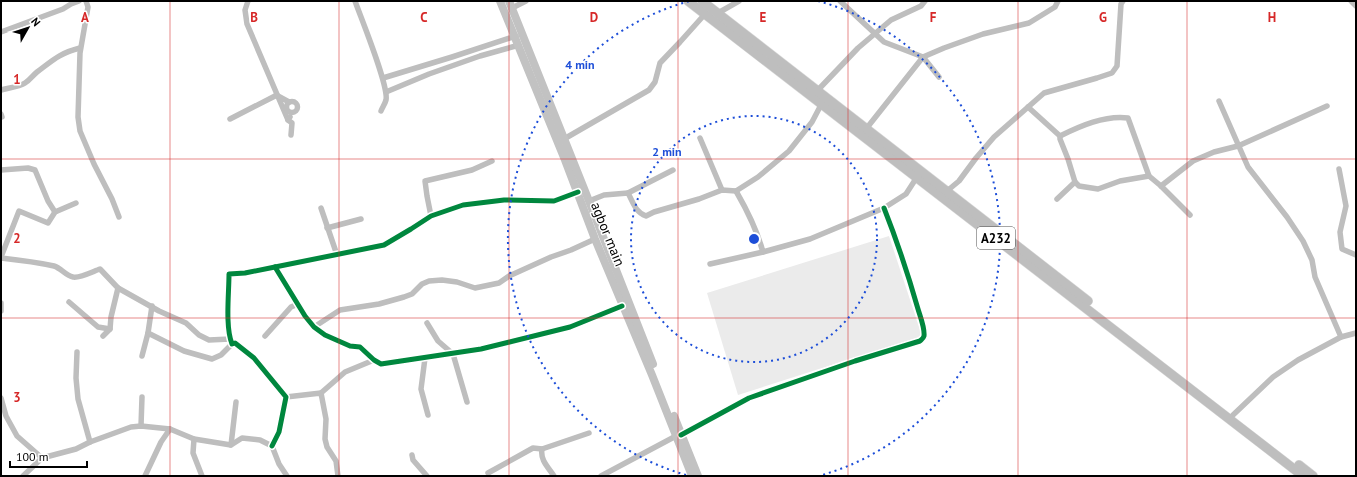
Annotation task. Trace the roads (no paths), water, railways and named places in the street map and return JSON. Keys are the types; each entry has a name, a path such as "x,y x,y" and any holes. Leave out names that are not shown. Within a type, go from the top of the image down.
{"highway":[{"name":"A232","path":"688,1 824,101 866,129 1313,476"},
{"name":"A232","path":"702,1 817,91 824,101 917,177 1303,476"}],"main road":[{"name":"agbor main","path":"500,1 516,36 622,306 678,435 698,476"},
{"name":"agbor main","path":"510,4 589,201 678,435 692,476"}],"street":[{"path":"1,32 63,9 70,2 79,1"},
{"path":"248,1 246,10 247,24 288,120 292,123 291,135"},
{"path":"355,1 383,78 386,100 381,111"},
{"path":"510,4 526,1"},
{"path":"718,13 739,1"},
{"path":"840,1 884,42 923,57 939,78"},
{"path":"817,91 858,48 891,20 921,6 925,1"},
{"path":"866,129 923,57 982,34 1029,22 1055,7 1058,1"},
{"path":"947,191 959,181 994,137 1044,93 1112,73 1117,66 1121,4 1123,1"},
{"path":"1351,1 1356,6"},
{"path":"89,2 80,48 78,117 80,131 119,217"},
{"path":"564,139 649,90 655,82 660,63 705,14"},
{"path":"383,78 516,36"},
{"path":"386,92 429,74 480,56 519,45"},
{"path":"1,90 25,83 36,72 47,66 58,56 68,51 80,48"},
{"path":"230,119 275,96 278,96 289,102 287,109 289,112 293,112 288,120"},
{"path":"628,193 640,213 646,216 722,190 736,191 758,176 789,151 812,122 824,101"},
{"path":"1220,101 1248,168 1287,217 1303,241 1312,260 1315,277 1341,337"},
{"path":"1161,186 1193,161 1214,152 1238,146 1327,106"},
{"path":"1028,107 1060,136 1075,182 1079,186 1098,189 1120,181 1149,176"},
{"path":"1060,136 1105,119 1121,117 1128,118 1149,176 1161,186 1190,216"},
{"path":"700,138 722,190"},
{"path":"431,216 425,181 472,170 492,161"},
{"path":"1,170 28,168 35,170 48,201 55,212"},
{"path":"589,201 604,195 628,193 673,170"},
{"path":"1339,170 1346,206 1340,232 1342,249 1356,255"},
{"path":"710,264 763,252 810,239 884,208 906,194 917,177"},
{"path":"1057,199 1075,182"},
{"path":"736,191 744,204 759,236 763,252"},
{"path":"148,333 184,350 212,359 221,355 231,342 228,312 229,274 337,255 384,244 431,216 463,205 504,200 554,201 578,192"},
{"path":"76,203 55,212 48,223 19,211 1,258 37,262 46,266 54,266 72,277 79,277 100,269 118,288 160,311 186,323 199,335 209,340 236,343 254,358 286,397"},
{"path":"321,208 337,255"},
{"path":"601,476 749,398 923,339 924,336 912,287 884,208"},
{"path":"327,228 361,219"},
{"path":"314,326 340,310 379,304 412,294 422,284 429,281 458,282 475,288 498,283 509,276 595,239"},
{"path":"275,267 305,316 314,326 325,335 350,346 360,347 374,360 381,364 481,350 570,327 622,306"},
{"path":"103,336 110,329 111,317 118,288"},
{"path":"69,302 98,326 110,329"},
{"path":"1,303 1,311"},
{"path":"265,336 291,307 298,304"},
{"path":"142,356 148,333 152,306"},
{"path":"427,323 438,341 453,354 467,402"},
{"path":"1233,415 1273,377 1298,360 1341,337 1356,333"},
{"path":"77,352 76,378 78,399 90,442"},
{"path":"425,358 421,389 428,415"},
{"path":"286,397 321,393 345,372 374,360"},
{"path":"321,393 326,419 325,439 327,447 336,461 338,476"},
{"path":"142,397 142,426"},
{"path":"272,446 279,432 286,397"},
{"path":"1,398 6,416 17,436 42,458"},
{"path":"231,445 236,402"},
{"path":"23,476 42,458 65,451 76,450 90,442 131,427 142,426 170,429 194,439 231,445 242,438 260,440 272,446 279,464 287,476"},
{"path":"145,476 160,442 170,429"},
{"path":"488,473 533,448 542,449 589,433"},
{"path":"194,439 193,453 202,476"},
{"path":"542,449 541,454 543,459 554,476"},
{"path":"412,455 413,460 427,476"}]}
